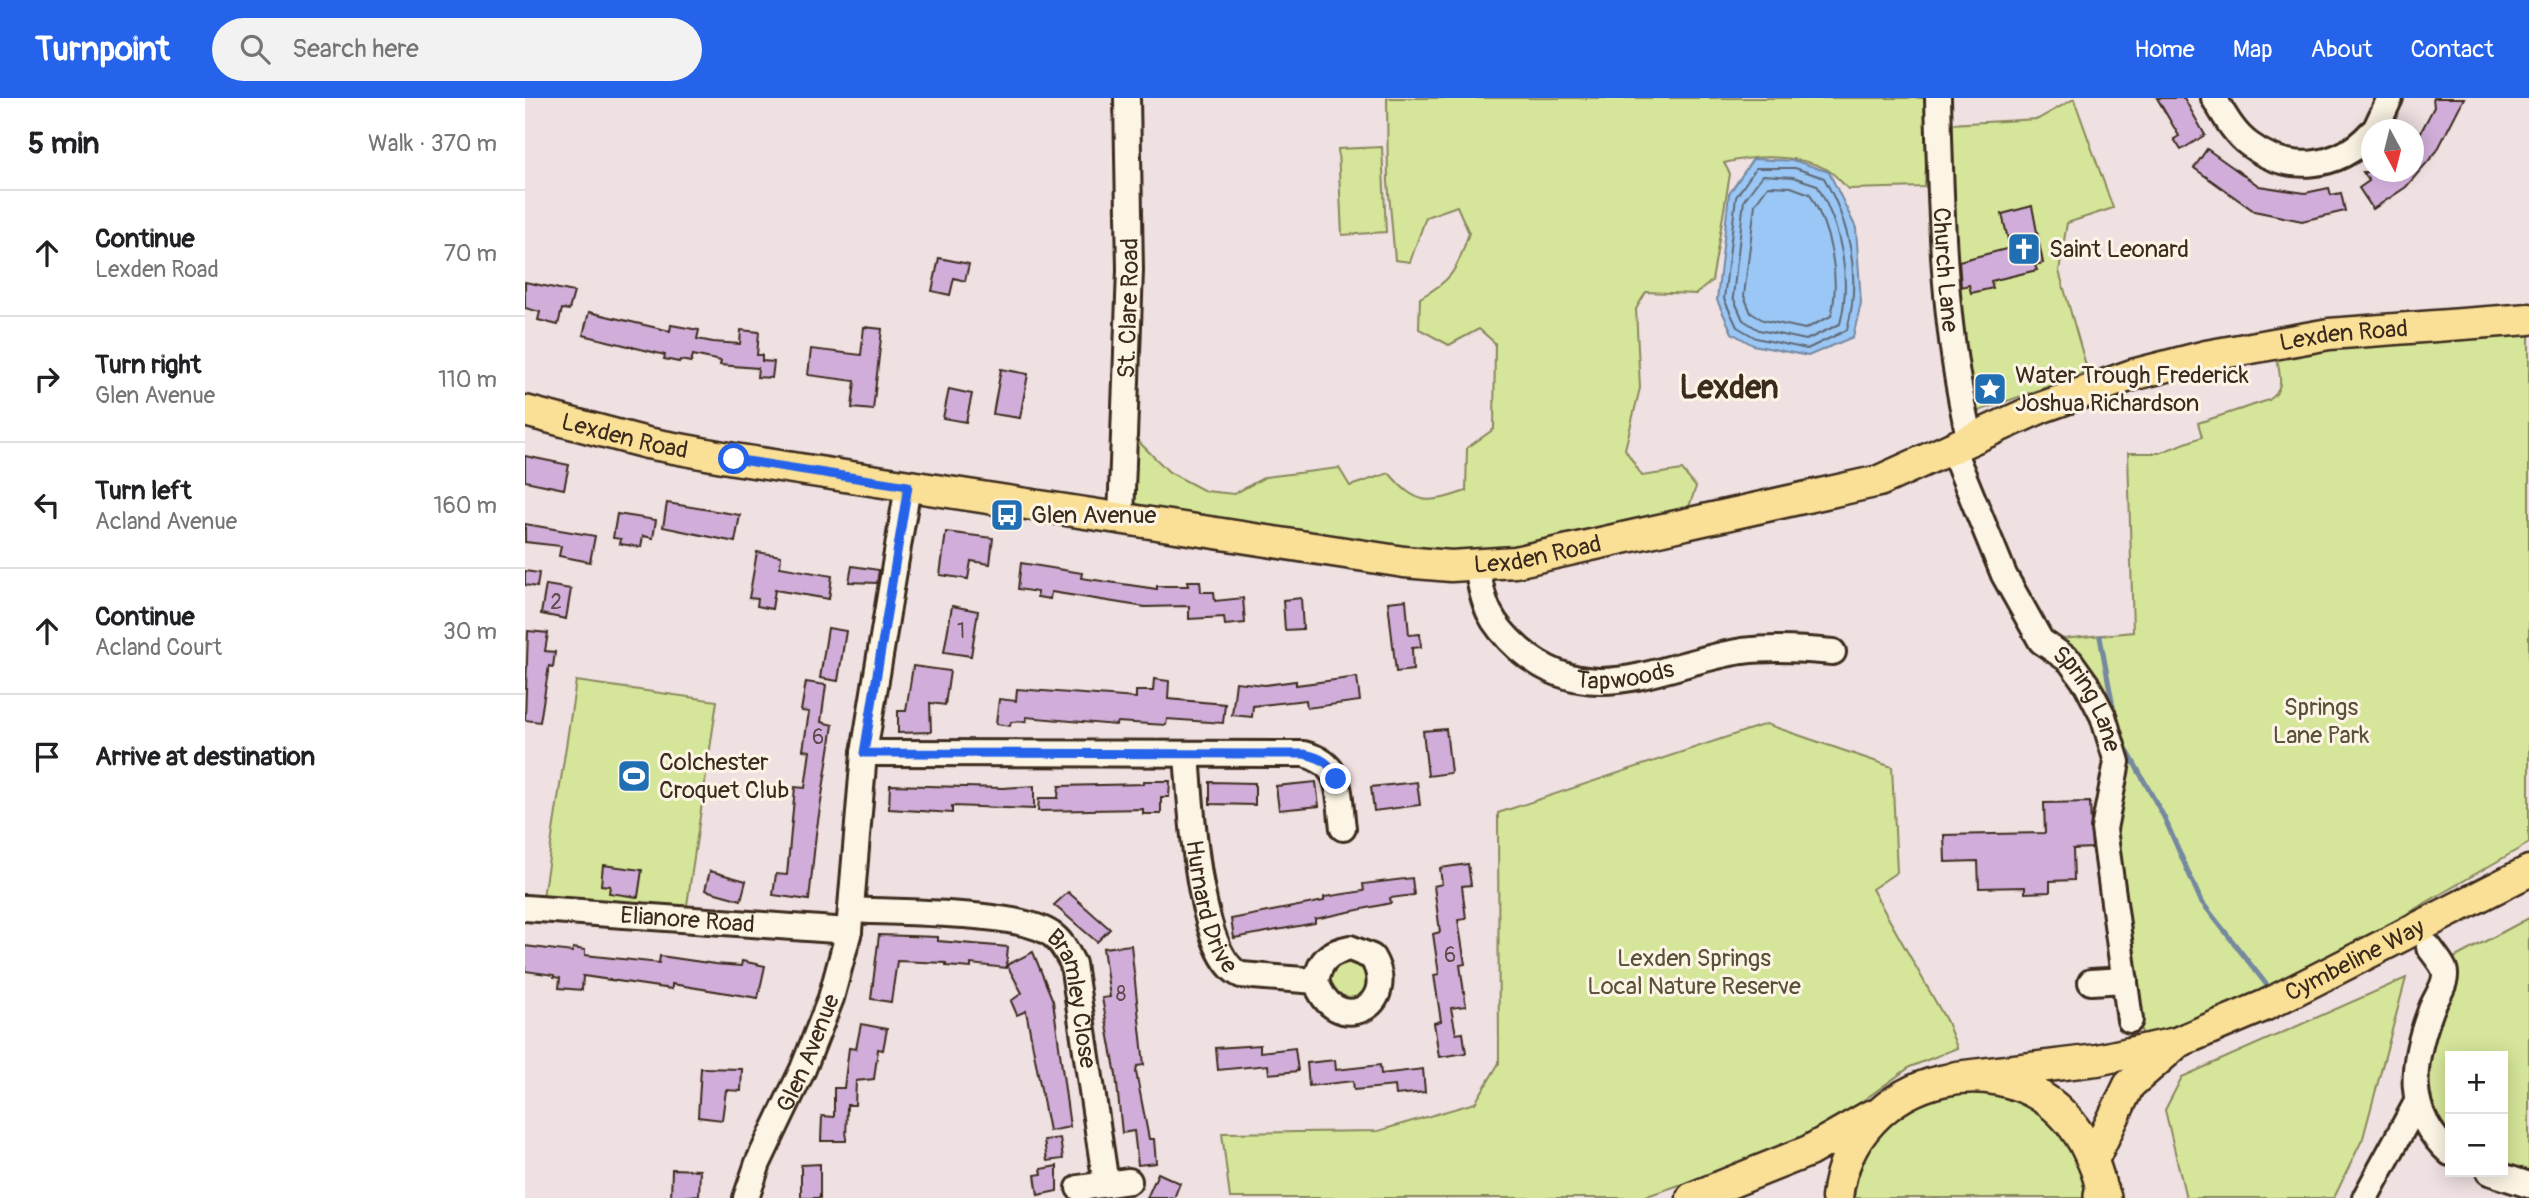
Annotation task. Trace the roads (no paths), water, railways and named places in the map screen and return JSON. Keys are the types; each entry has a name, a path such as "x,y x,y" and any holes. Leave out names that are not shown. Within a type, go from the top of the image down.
{"main road":[{"name":"Lexden Road","path":"525,411 660,445 908,486 1404,562 1477,566 1515,562 1879,481 2092,388 2206,356 2329,334 2529,319"},
{"name":"Cymbeline Way","path":"1956,1077 2097,1060 2176,1044 2264,1006 2529,871"},
{"name":"Cymbeline Way","path":"2093,1160 2129,1085 2176,1044"},
{"path":"1692,1198 1809,1152 1883,1109 1905,1093 1928,1083 1956,1077 2005,1081 2047,1101 2077,1130 2093,1160 2102,1197"},
{"path":"1837,1198 1847,1156 1861,1133 1883,1109"}],"street":[{"name":"St. Clare Road","path":"1121,518 1130,270 1127,98"},
{"name":"Church Lane","path":"1938,98 1942,237 1959,396 1961,444"},
{"path":"2214,98 2232,128 2249,145 2293,165 2335,159 2361,142"},
{"path":"2379,119 2390,98"},
{"name":"Spring Lane","path":"1961,444 2004,575 2041,641 2070,661 2087,685 2102,716 2117,762 2104,829 2130,1020"},
{"name":"Glen Avenue","path":"746,1198 758,1163 803,1069 821,1022 851,921 864,753 908,486"},
{"name":"Tapwoods","path":"1477,566 1482,598 1496,628 1534,662 1573,678 1604,683 1639,678 1740,651 1776,648 1833,652"},
{"path":"864,753 1304,754 1323,759 1332,768 1343,828"},
{"name":"Hurnard Drive","path":"1187,755 1196,855 1208,922 1224,962 1231,971 1241,975 1317,981"},
{"name":"Elianore Road","path":"525,908 851,921"},
{"name":"Bramley Close","path":"851,921 1016,921 1052,934 1065,947 1073,964 1118,1182 1079,1188"},
{"path":"2365,1198 2416,1104 2418,1055 2445,971 2430,947"},
{"path":"2091,982 2125,980"},
{"path":"2416,1104 2445,1148"},
{"path":"2504,1177 2529,1185"}],"water":[{"path":"1753,159 1796,161 1829,172 1856,228 1861,303 1853,337 1808,356 1753,345 1732,333 1717,300 1729,194"}],"waterway":[{"path":"2100,637 2114,712"},
{"path":"2122,741 2164,817 2201,901 2266,984"}],"place":[{"name":"Saint Leonard","path":"2024,249"},
{"name":"Water Trough Frederick Joshua Richardson","path":"1990,389"},
{"name":"Glen Avenue","path":"1007,515"},
{"name":"Colchester Croquet Club","path":"634,776"}],"district":[{"name":"Lexden","path":"1729,387"}],"park label":[{"name":"Springs Lane Park","path":"2321,721"},
{"name":"Lexden Springs Local Nature Reserve","path":"1694,972"}]}
